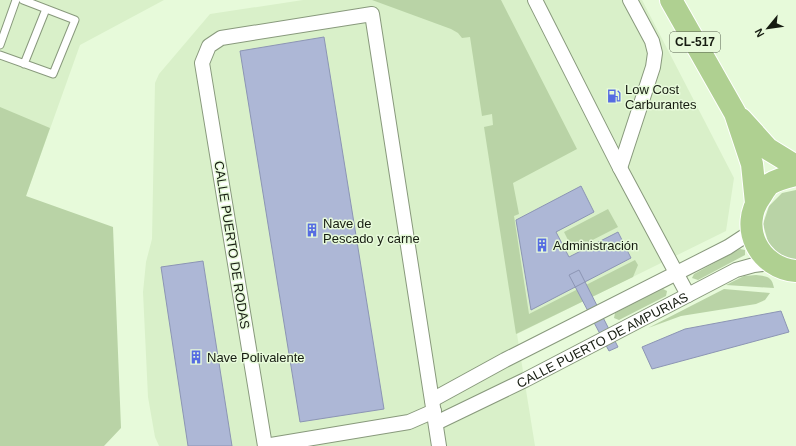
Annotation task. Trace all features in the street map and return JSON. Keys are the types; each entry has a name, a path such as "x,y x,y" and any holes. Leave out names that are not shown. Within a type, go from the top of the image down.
{"main road":[{"name":"CL-517","path":"671,0 735,113 752,164 756,203"},
{"name":"CL-517","path":"735,113 768,149 796,166"},
{"name":"CL-517","path":"787,271 758,249 751,232 751,214 756,203 769,185 783,178 796,175"}],"street":[{"path":"620,168 653,67 655,52 652,41 630,0"},
{"path":"538,1 620,168 688,295"},
{"name":"CALLE PUERTO DE RODAS","path":"265,446 202,63 210,46 221,38 237,34 372,14 434,412"},
{"name":"CALLE PUERTO DE AMPURIAS","path":"434,412 505,360 677,274 728,247 751,232"},
{"name":"CALLE PUERTO DE AMPURIAS","path":"434,412 525,380 736,270 754,265 787,271"},
{"path":"265,446 409,422 434,412 439,446"}],"lane":[{"path":"0,45 16,0"},
{"path":"0,55 53,74 75,20 23,0"},
{"path":"24,64 46,9"}],"shaded area":[{"path":"0,0 164,0 80,45 26,196 0,187"},
{"path":"303,0 642,0 734,178 726,231 517,334 535,446 159,446 155,437 148,397 143,292 146,262 152,239 155,83 159,74 210,14"},
{"path":"372,0 501,0 577,149 513,183 519,214 514,216 529,314 635,260 638,265 633,277 516,334 484,127 493,125 492,114 482,116 470,37 462,38 458,33 451,29"},
{"path":"0,107 50,128 26,196 113,227 121,428 104,446 0,446"},
{"path":"796,190 796,261 780,256 768,242 763,224 769,206 782,193"},
{"path":"608,209 618,227 573,250 564,232"},
{"path":"740,249 745,250 745,255 698,280 692,278 694,274"},
{"path":"756,275 768,277 772,281 774,288 726,285 744,276"},
{"path":"663,289 667,291 666,296 619,320 614,318 615,313"},
{"path":"724,289 770,293 765,300 756,304 681,316 648,328"}],"building":[{"name":"Nave de Pescado y carne","path":"324,37 384,409 300,422 240,51"},
{"name":"Administración","path":"581,186 594,212 556,232 569,257 618,232 631,258 531,310 516,220"},
{"name":"Nave Polivalente","path":"203,261 232,446 188,446 161,267"},
{"path":"579,270 618,347 609,351 569,275"},
{"path":"781,311 789,332 652,369 642,347 685,329"}],"place":[{"name":"Low Cost Carburantes","path":"614,96"},
{"name":"Nave de Pescado y carne","path":"312,230"},
{"name":"Administración","path":"542,245"},
{"name":"Nave Polivalente","path":"196,357"}]}
